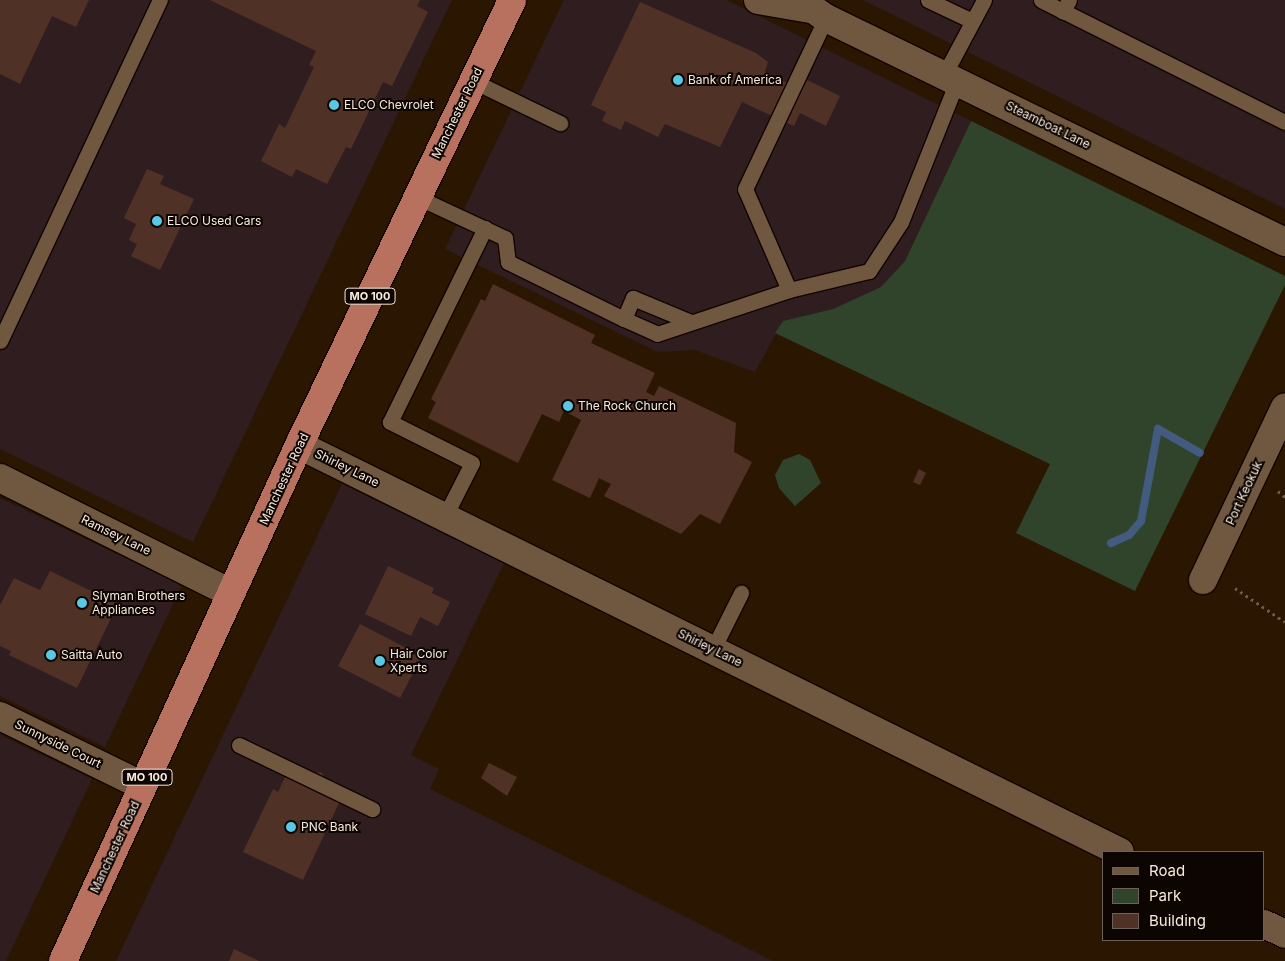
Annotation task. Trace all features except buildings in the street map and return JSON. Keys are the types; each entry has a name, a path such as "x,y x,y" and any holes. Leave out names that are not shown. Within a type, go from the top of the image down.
{"highway":[{"name":"Manchester Road","path":"63,961 299,445 512,0"}],"street":[{"name":"Steamboat Lane","path":"758,0 812,9 1285,242"},
{"name":"Port Keokuk","path":"1203,580 1285,407"},
{"name":"Shirley Lane","path":"299,445 1118,851"},
{"name":"Ramsey Lane","path":"0,478 231,593"},
{"name":"Sunnyside Court","path":"0,716 143,786"},
{"path":"1265,924 1285,934"}],"lane":[{"path":"0,341 160,0"},
{"path":"928,0 972,21"},
{"path":"417,197 505,238 508,262 657,334 789,290 869,271 902,222 972,21 984,0"},
{"path":"1042,0 1066,6 1285,122"},
{"path":"789,290 745,189 812,9"},
{"path":"473,80 560,123"},
{"path":"445,516 472,463 390,422 484,228"},
{"path":"621,318 633,298 691,322"},
{"path":"713,649 741,593"},
{"path":"239,745 372,809"}],"path":[{"path":"1278,491 1285,496"},
{"path":"1235,588 1285,622"}],"shaded area":[{"path":"0,0 452,0 193,542 0,449"},
{"path":"564,0 726,0 971,121 905,261 881,287 833,309 783,321 755,372 695,350 658,352 445,249"},
{"path":"863,0 1285,0 1285,209"},
{"path":"342,484 504,563 411,755 439,769 430,789 773,961 116,961"},
{"path":"0,498 182,585 105,747 0,696"},
{"path":"0,735 92,779 6,961 0,961"}],"green space":[{"path":"971,121 1285,276 1285,285 1135,591 1016,533 1050,464 775,333 783,321 833,309 881,287 905,261"},
{"path":"799,454 810,460 821,483 795,506 779,488 775,475 783,460"}],"waterway":[{"path":"1158,429 1200,453"},
{"path":"1111,543 1129,535 1141,521 1158,429"}],"place":[{"name":"Bank of America","path":"678,80"},
{"name":"ELCO Chevrolet","path":"334,105"},
{"name":"ELCO Used Cars","path":"157,221"},
{"name":"The Rock Church","path":"568,406"},
{"name":"Slyman Brothers Appliances","path":"82,603"},
{"name":"Saitta Auto","path":"51,655"},
{"name":"Hair Color Xperts","path":"380,661"},
{"name":"PNC Bank","path":"291,827"}]}
